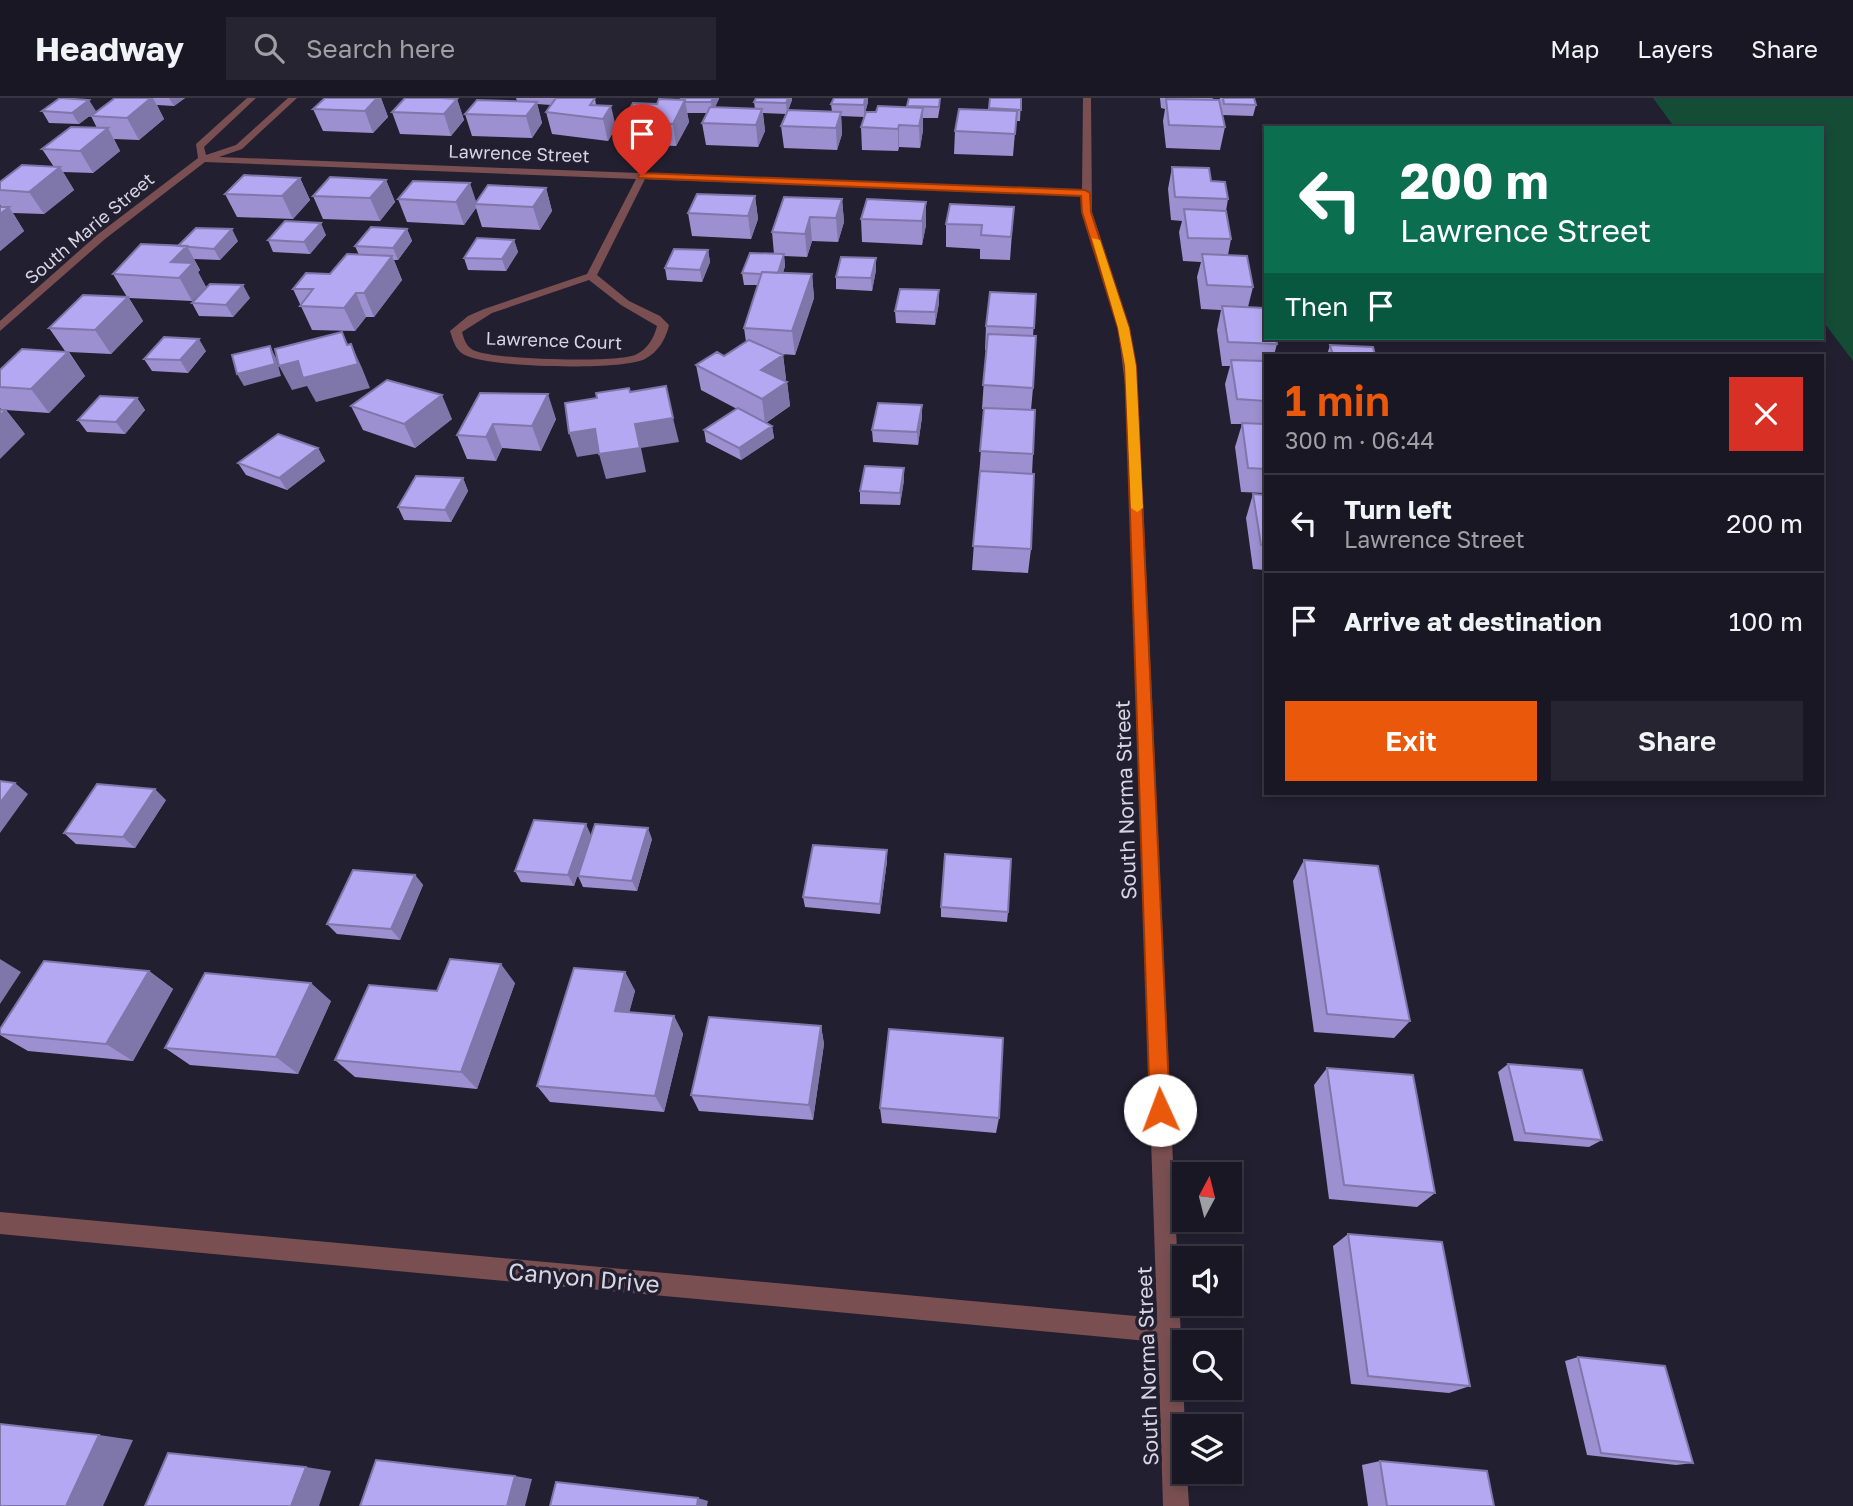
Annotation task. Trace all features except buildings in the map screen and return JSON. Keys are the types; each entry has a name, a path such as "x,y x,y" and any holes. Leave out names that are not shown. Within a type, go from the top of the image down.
{"street":[{"name":"South Marie Street","path":"203,159 199,146 252,98"},
{"name":"South Marie Street","path":"0,327 101,237 203,159 239,147 292,98"},
{"name":"South Norma Street","path":"1087,98 1087,212 1124,328 1132,380 1176,1506"},
{"name":"Lawrence Street","path":"203,159 1085,193"},
{"path":"591,276 642,176"},
{"name":"Lawrence Court","path":"591,276 625,303 656,318 663,325 658,342 636,359 616,363 497,359 472,355 460,345 456,331 470,317 492,307 524,300 591,276"},
{"name":"Canyon Drive","path":"0,1223 1168,1331"}],"green space":[{"path":"1653,98 1853,98 1853,361 1824,323 1824,126 1674,126"}],"slow traffic":[{"path":"1095,240 1124,328 1130,366 1137,508"}],"route":[{"path":"642,176 1085,193 1087,212 1124,328 1130,366 1160,1110"}]}
